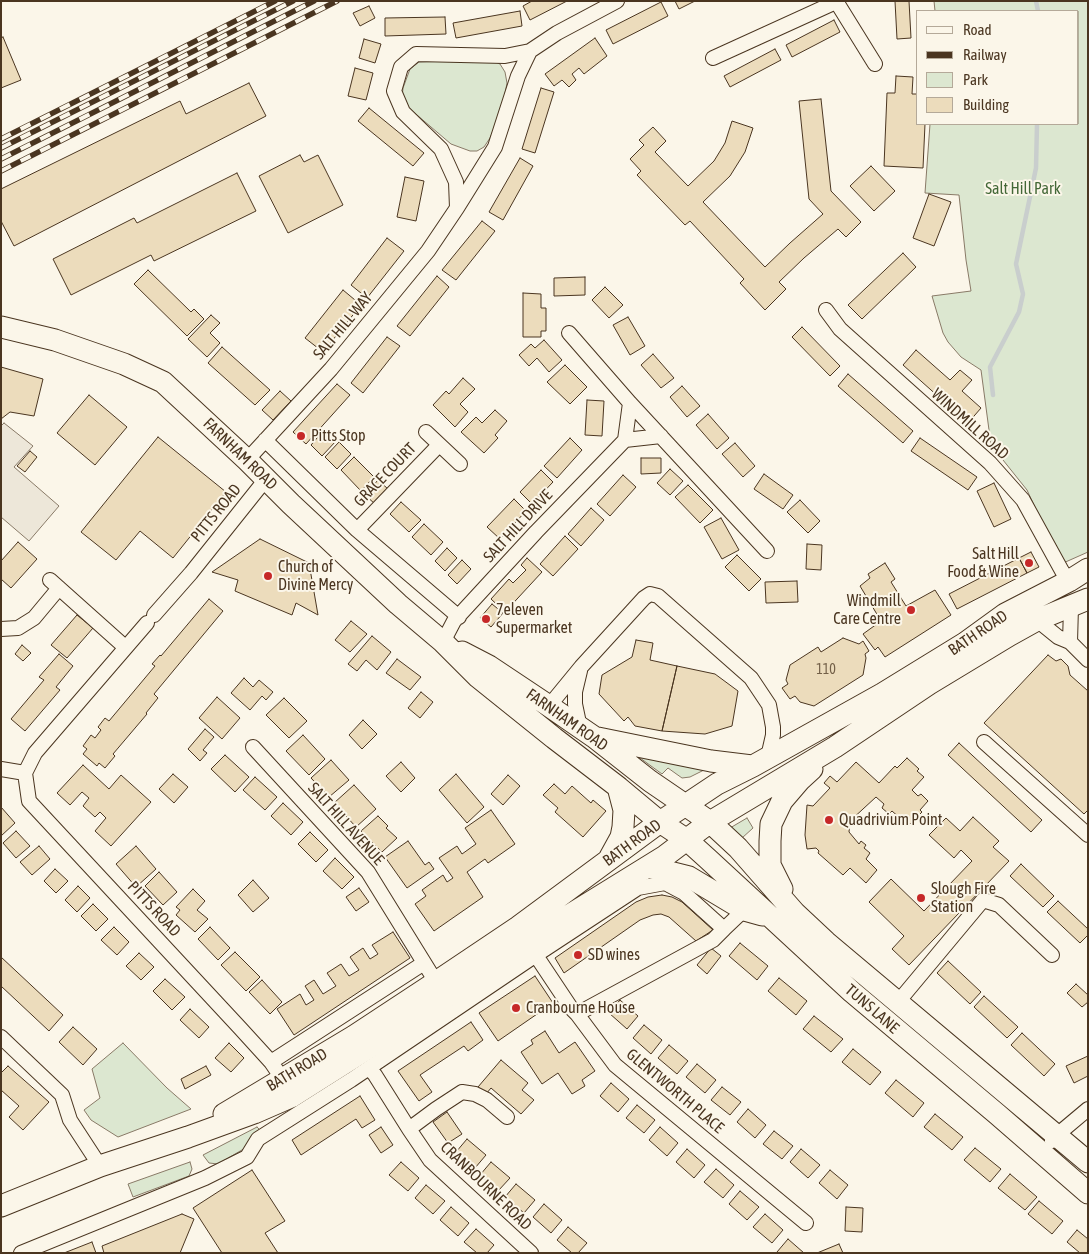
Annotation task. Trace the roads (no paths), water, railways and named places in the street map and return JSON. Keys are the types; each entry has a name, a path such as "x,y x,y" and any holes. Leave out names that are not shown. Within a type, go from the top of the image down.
{"main road":[{"name":"FARNHAM ROAD","path":"1,327 55,340 124,364 163,382 398,604 443,642 478,677 660,822"},
{"name":"BATH ROAD","path":"969,650 1005,614 1088,569"},
{"path":"1068,581 1088,591"},
{"name":"BATH ROAD","path":"282,1079 413,1020 531,948 649,867 710,822 835,747 923,678 969,650 1010,635 1037,620 1079,603"},
{"name":"FARNHAM ROAD","path":"443,642 489,666 549,706 685,805"},
{"name":"BATH ROAD","path":"1,1206 100,1166 188,1137 354,1036 436,982 518,927 660,822 717,784 882,694 923,678"},
{"path":"587,733 711,761 761,761"},
{"path":"795,913 770,866 771,824 782,801 800,780 835,747"},
{"path":"593,872 608,859 621,837 624,810 618,787"},
{"name":"TUNS LANE","path":"685,805 710,822 738,848 795,913 826,942 1088,1162"},
{"name":"TUNS LANE","path":"660,822 686,840 708,859 852,992 1088,1193"},
{"path":"649,867 689,877 744,910 774,919"}],"street":[{"path":"457,208 456,182 441,149 403,112 394,92 401,67 416,54 505,56 530,50 557,33 617,1"},
{"path":"713,58 836,2 875,64"},
{"name":"SALT HILL WAY","path":"247,460 331,369 428,251 496,147 518,76 530,50"},
{"name":"WINDMILL ROAD","path":"826,310 840,329 990,463 1022,500 1068,581"},
{"path":"570,333 630,402 766,551"},
{"path":"630,402 625,440 661,436"},
{"name":"GRACE COURT","path":"426,432 460,464"},
{"path":"265,440 357,530 459,616"},
{"name":"SALT HILL DRIVE","path":"443,642 454,621 536,532 625,440"},
{"name":"GRACE COURT","path":"357,530 439,445"},
{"name":"PITTS ROAD","path":"266,479 191,573 35,753 25,773 29,801 282,1079"},
{"path":"1,629 18,628 34,618 54,584 125,647"},
{"path":"549,706 644,598 650,594 658,596 751,678 768,705 773,736 761,761"},
{"path":"1070,642 1079,603"},
{"path":"1037,620 1058,637 1070,642 1088,660"},
{"path":"581,668 575,692 575,704 587,733"},
{"path":"984,742 1088,835"},
{"name":"SALT HILL AVENUE","path":"254,747 368,872 436,982"},
{"path":"1,769 25,773"},
{"name":"BATH ROAD","path":"22,1253 205,1178 247,1158 258,1139 369,1068 531,948 638,888 664,883 684,893 724,929"},
{"path":"898,1002 983,900 1000,904 1052,955"},
{"path":"576,1014 713,940 744,910"},
{"name":"GLENTWORTH PLACE","path":"531,948 570,1008 615,1065 806,1222"},
{"path":"282,1079 424,963"},
{"path":"1,1037 62,1095 70,1120 100,1166"},
{"name":"CRANBOURNE ROAD","path":"369,1068 430,1160 531,1253"},
{"path":"409,1129 462,1092 474,1094 487,1100 507,1117"},
{"path":"1042,1153 1057,1135 1088,1109"}],"waterway":[{"path":"1036,1 1038,10"},
{"path":"993,395 990,367 1019,312 1023,294 1016,264 1036,168 1037,125"}],"railway":[{"path":"1,139 275,1"},
{"path":"1,148 293,1"},
{"path":"1,159 314,1"},
{"path":"1,171 337,1"}],"place":[{"name":"Pitts Stop","path":"301,436"},
{"name":"Salt Hill Food & Wine","path":"1029,563"},
{"name":"Church of Divine Mercy","path":"268,576"},
{"name":"Windmill Care Centre","path":"911,610"},
{"name":"7eleven Supermarket","path":"486,619"},
{"name":"Quadrivium Point","path":"829,820"},
{"name":"Slough Fire Station","path":"921,898"},
{"name":"SD wines","path":"578,955"},
{"name":"Cranbourne House","path":"516,1008"}],"park label":[{"name":"Salt Hill Park","path":"1023,189"}]}
